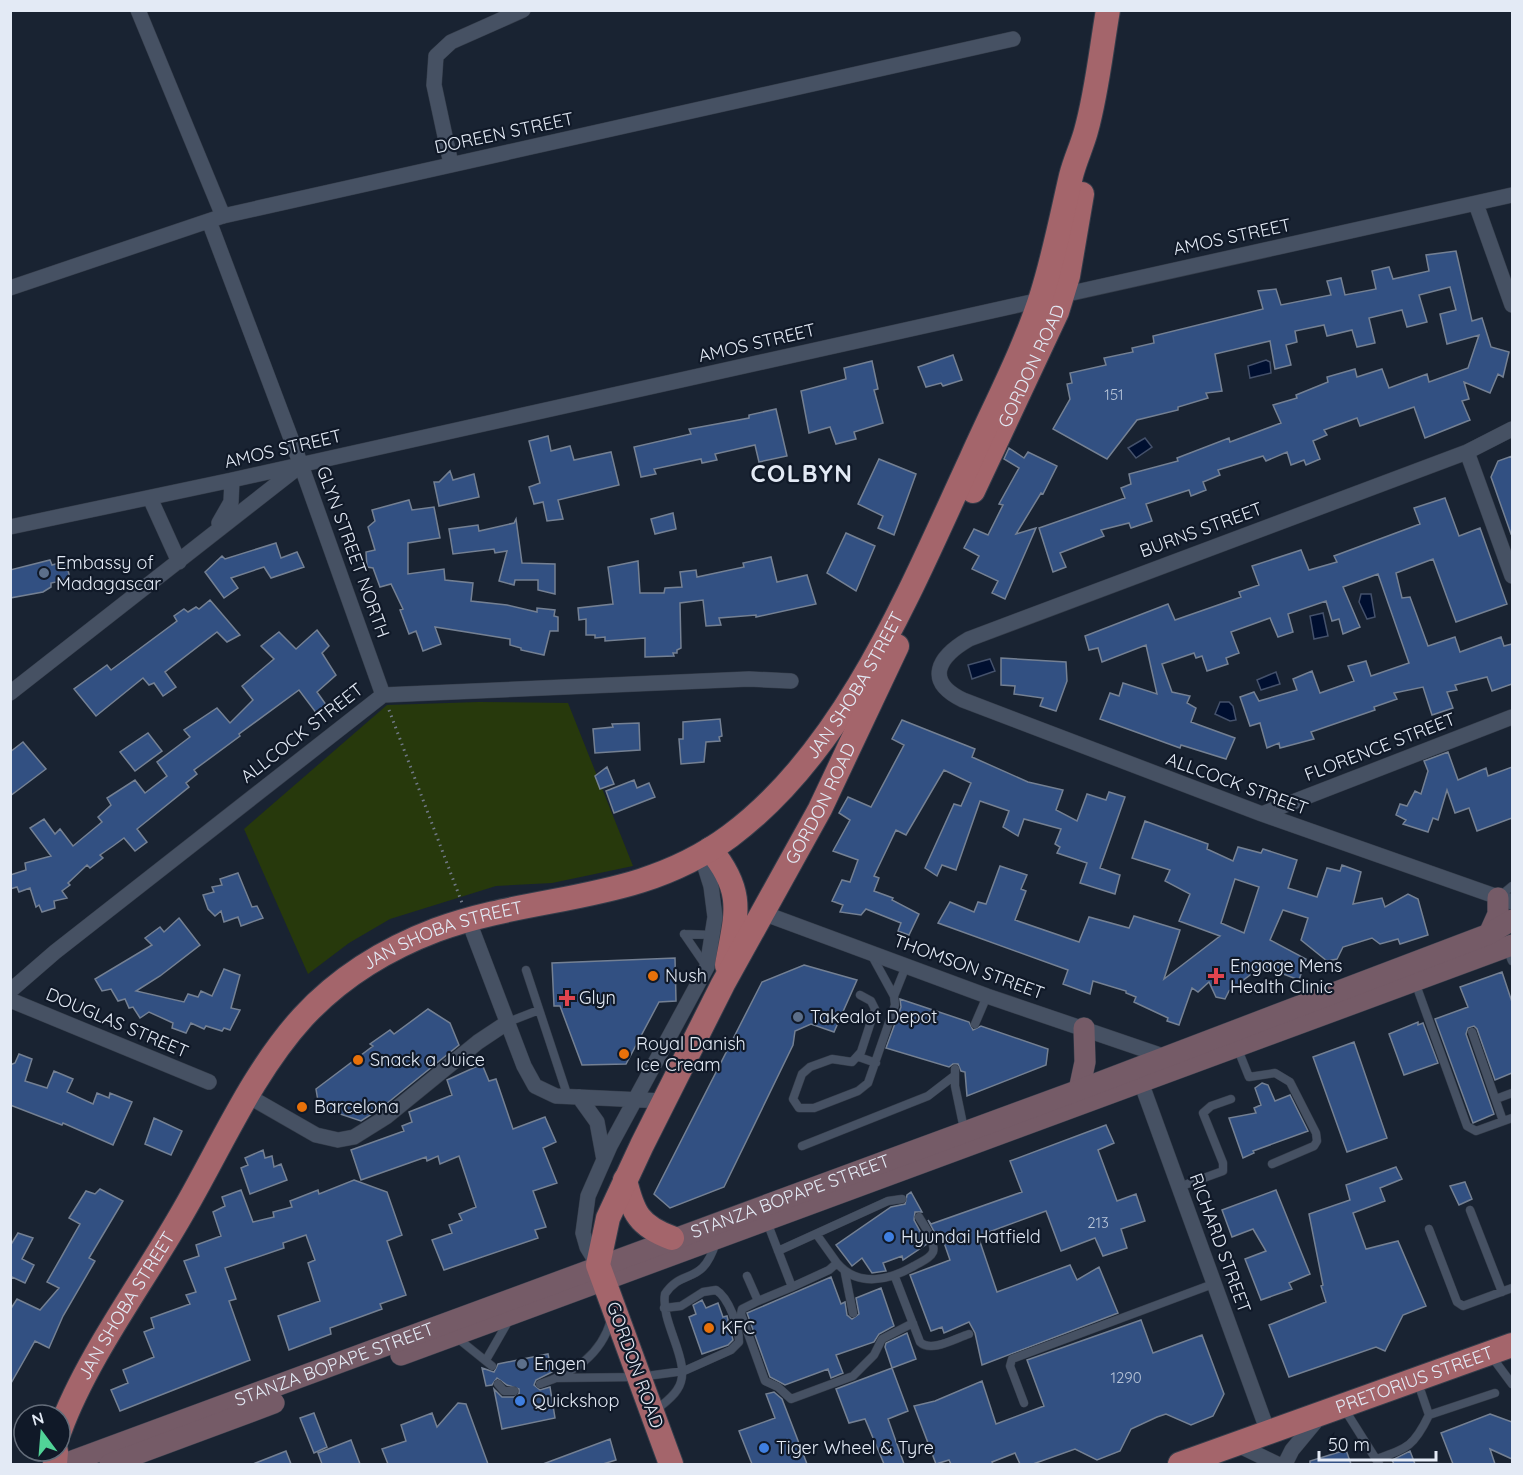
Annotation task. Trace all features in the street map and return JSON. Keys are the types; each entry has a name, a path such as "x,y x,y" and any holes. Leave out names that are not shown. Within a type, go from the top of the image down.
{"main road":[{"name":"GORDON ROAD","path":"923,562 1051,297 1068,276 1082,197 1086,132 1108,10"},
{"name":"GORDON ROAD","path":"671,1464 601,1274 608,1218 664,1101 715,976 763,913 834,779 1007,422 1047,336 1051,297"},
{"name":"JAN SHOBA STREET","path":"72,1403 182,1215 248,1096 300,1020 348,976 397,946 468,919 614,890 662,874 706,852 769,803 802,765 852,694 923,562"},
{"path":"769,803 812,776 822,774 834,779"},
{"path":"706,852 731,881 736,900 715,976"},
{"path":"1489,934 1508,895"},
{"name":"STANZA BOPAPE STREET","path":"64,1464 601,1274 717,1240 767,1222 1138,1075 1163,1056 1489,934 1512,920"},
{"name":"STANZA BOPAPE STREET","path":"110,1464 511,1316 672,1238 1079,1090 1237,1046 1414,981 1510,951"},
{"path":"1079,1090 1085,1062 1084,1028"},
{"path":"625,1180 631,1203 641,1222 656,1232 672,1238"},
{"name":"PRETORIUS STREET","path":"1180,1464 1512,1345"}],"street":[{"name":"GLYN STREET NORTH","path":"138,10 216,219 383,695"},
{"path":"451,164 434,85 436,56 451,42 523,10"},
{"name":"DOREEN STREET","path":"10,288 216,219 451,164 1012,39"},
{"name":"AMOS STREET","path":"10,527 301,465 1512,195"},
{"path":"1476,204 1512,305"},
{"name":"BURNS STREET","path":"950,694 940,681 942,662 946,655 969,639 1467,452 1512,429"},
{"path":"1467,452 1512,576"},
{"path":"10,693 179,562 207,536 301,465"},
{"path":"207,536 228,510 233,494 232,480"},
{"path":"150,498 179,562"},
{"name":"ALLCOCK STREET","path":"10,991 55,952 383,695 749,679 791,681"},
{"name":"ALLCOCK STREET","path":"950,694 1262,814 1508,895"},
{"name":"FLORENCE STREET","path":"1262,814 1512,717"},
{"name":"GORDON ROAD","path":"601,1274 587,1247 583,1224 588,1196 636,1098 715,976 714,900 706,852"},
{"name":"THOMSON STREET","path":"763,913 987,996 1163,1056"},
{"path":"468,919 532,1083 549,1094 664,1101"},
{"name":"DOUGLAS STREET","path":"10,1000 208,1082"},
{"path":"248,1096 316,1135 338,1140 354,1137 386,1117 478,1042 508,1022"},
{"name":"RICHARD STREET","path":"1138,1075 1268,1432"},
{"path":"573,1097 597,1122 604,1160"},
{"path":"1285,1464 1292,1450 1333,1409"},
{"path":"1236,1444 1277,1464"}],"lane":[{"path":"714,934 684,934 715,976"},
{"path":"860,995 871,1001 875,1008 859,1057 852,1062 832,1059 810,1067 794,1092 795,1103 799,1108 808,1109 858,1091 869,1082 895,1005 894,996 869,952"},
{"path":"894,996 906,966"},
{"path":"526,970 573,1097"},
{"path":"1414,981 1467,1126 1476,1131 1512,1118"},
{"path":"975,1024 987,996"},
{"path":"508,1022 540,1010"},
{"path":"1472,1032 1503,1121"},
{"path":"1237,1046 1249,1077 1275,1073 1290,1082 1316,1133 1317,1142 1314,1146 1272,1164"},
{"path":"859,1057 876,1064"},
{"path":"802,1146 928,1096 955,1072 965,1131"},
{"path":"1496,1099 1512,1093"},
{"path":"1179,1187 1223,1171 1223,1163 1203,1113 1211,1106 1231,1099"},
{"path":"778,1251 888,1201 902,1199"},
{"path":"1470,1210 1502,1292"},
{"path":"845,1273 874,1280 895,1277 929,1257 933,1251 933,1244 919,1217"},
{"path":"767,1222 792,1287"},
{"path":"1429,1229 1457,1302 1463,1306 1472,1304 1512,1288"},
{"path":"817,1235 845,1273 853,1312"},
{"path":"652,1413 677,1391 684,1371 664,1308 668,1290 705,1268 717,1240"},
{"path":"837,1263 822,1274 742,1309 741,1314 765,1381 778,1387 791,1399 853,1376 874,1356 882,1339 913,1323"},
{"path":"747,1276 758,1301"},
{"path":"895,1277 924,1346 931,1347 969,1334"},
{"path":"1024,1403 1010,1366 1012,1359 1214,1284"},
{"path":"556,1378 639,1377 684,1371 736,1346 739,1342 723,1295 716,1290 703,1292 681,1306 664,1308"},
{"path":"540,1384 556,1378 600,1347 614,1309"},
{"path":"455,1336 489,1363 511,1316"},
{"path":"1490,1353 1512,1384"},
{"path":"1417,1379 1429,1415"},
{"path":"498,1384 504,1391 514,1391"},
{"path":"1333,1409 1378,1462 1408,1448 1429,1415 1495,1393"}],"path":[{"path":"383,695 468,919"}],"green space":[{"path":"479,702 568,703 633,866 552,883 496,886 390,919 349,943 308,974 244,829 387,705"}],"water":[{"path":"1266,360 1270,362 1271,373 1250,378 1248,366"},
{"path":"1145,438 1152,447 1136,458 1128,448"},
{"path":"1361,594 1371,594 1375,617 1367,619 1359,602"},
{"path":"1323,613 1328,636 1314,639 1310,616"},
{"path":"990,659 995,671 972,679 968,665"},
{"path":"1276,672 1280,684 1261,690 1257,680"},
{"path":"1220,702 1229,702 1233,706 1236,720 1230,721 1215,714"}],"building":[{"path":"1456,251 1472,321 1482,318 1491,347 1509,352 1503,377 1498,374 1490,393 1464,382 1469,399 1462,401 1470,420 1425,438 1414,407 1360,426 1357,418 1324,430 1327,435 1313,441 1320,459 1306,465 1304,460 1291,465 1287,452 1266,461 1263,456 1218,470 1220,475 1203,482 1206,490 1191,496 1189,490 1146,504 1152,521 1131,528 1129,523 1101,530 1104,536 1060,553 1066,567 1053,572 1039,528 1125,498 1121,488 1131,484 1129,474 1178,461 1177,458 1229,438 1230,442 1281,423 1273,405 1297,398 1296,395 1328,382 1327,377 1355,369 1357,377 1382,369 1389,388 1427,374 1429,382 1468,368 1479,335 1447,344 1440,314 1456,310 1450,287 1419,295 1427,322 1407,327 1402,310 1369,318 1375,343 1357,347 1352,330 1327,336 1324,325 1295,331 1297,342 1286,345 1291,365 1275,369 1270,341 1215,354 1222,391 1206,393 1208,398 1178,407 1178,410 1137,420 1107,459 1053,429 1070,399 1067,384 1072,383 1070,373 1106,365 1104,358 1133,352 1132,348 1154,343 1153,336 1263,309 1258,291 1276,289 1281,305 1331,295 1327,281 1341,278 1345,295 1376,289 1372,271 1389,267 1393,279 1429,271 1426,255"},
{"path":"953,355 962,380 943,386 941,383 926,387 918,367"},
{"path":"872,361 878,389 874,390 883,423 854,432 856,439 836,444 830,427 809,433 801,391 846,379 844,368"},
{"path":"776,409 787,456 759,462 755,445 715,454 717,460 702,463 701,459 654,469 656,474 641,477 634,447 691,434 689,429 749,418 749,415"},
{"path":"548,436 551,451 570,446 574,460 611,452 619,485 558,500 563,519 547,521 543,502 534,504 529,487 540,483 529,441"},
{"path":"1009,448 1024,458 1028,452 1057,466 1043,494 1041,493 1016,534 1036,528 1005,599 992,593 998,581 972,569 979,556 964,548 974,529 988,535 1003,505 999,504 1019,468 1004,459"},
{"path":"1512,456 1511,534 1491,477 1498,461"},
{"path":"879,459 916,474 894,535 878,528 883,516 858,504"},
{"path":"450,471 453,480 474,474 479,497 439,506 434,482 439,482"},
{"path":"1445,498 1459,536 1480,528 1507,604 1456,622 1433,559 1396,573 1402,598 1410,597 1428,646 1455,637 1460,652 1501,637 1504,646 1512,644 1512,684 1492,691 1487,677 1455,685 1457,690 1447,692 1453,708 1432,715 1423,687 1394,693 1397,699 1374,707 1375,710 1311,732 1314,739 1280,748 1279,743 1267,748 1260,723 1250,726 1240,697 1254,692 1259,701 1297,690 1293,679 1312,671 1320,693 1354,681 1348,666 1366,661 1371,676 1409,663 1378,574 1343,587 1360,627 1343,634 1339,619 1332,621 1326,601 1288,614 1293,632 1278,637 1270,618 1231,632 1239,653 1226,658 1228,664 1207,671 1202,656 1196,658 1194,653 1162,664 1172,692 1190,696 1187,703 1196,708 1191,722 1235,738 1226,759 1181,745 1180,748 1100,719 1110,693 1119,696 1123,683 1157,694 1146,645 1102,662 1098,648 1089,650 1085,636 1168,604 1175,620 1241,597 1239,592 1259,585 1252,566 1301,550 1309,570 1337,562 1334,556 1420,524 1414,508"},
{"path":"409,500 412,510 434,507 440,538 408,543 408,574 444,569 445,580 473,583 471,601 507,605 537,612 537,608 555,610 554,616 558,617 558,631 550,631 544,655 510,645 510,639 435,627 441,644 423,651 416,631 409,634 400,610 403,609 391,584 380,587 373,568 367,567 366,552 375,550 368,527 375,521 372,510"},
{"path":"673,513 676,529 655,534 651,519"},
{"path":"516,519 522,563 555,564 555,594 538,590 538,580 515,580 514,585 499,581 507,551 495,553 494,549 453,554 449,529 478,525 479,531 514,523"},
{"path":"846,533 875,546 856,591 827,573"},
{"path":"276,543 281,558 297,552 304,567 271,578 264,567 231,578 238,588 224,598 205,572 222,556 225,559"},
{"path":"771,557 777,582 807,575 816,604 756,617 756,615 719,618 721,625 706,626 703,600 680,603 681,648 677,650 677,653 673,653 674,656 645,657 645,638 605,641 605,637 595,638 595,635 586,635 586,619 579,620 578,608 613,604 608,567 638,561 640,593 664,593 665,588 682,587 680,572 696,570 697,577 744,567 743,563"},
{"path":"50,560 52,565 66,561 70,579 51,583 51,587 43,592 10,598 10,570"},
{"path":"210,600 240,635 227,642 217,632 165,672 176,687 163,696 154,683 149,685 143,678 96,716 74,689 107,665 111,670 177,621 174,616 184,609 188,612 196,607 199,609"},
{"path":"317,630 329,646 322,653 336,675 317,692 327,706 317,714 299,690 239,734 240,736 194,770 197,774 186,783 189,787 137,829 147,842 135,851 124,838 100,855 103,858 90,868 87,865 68,883 70,885 62,891 67,898 54,901 55,908 42,912 39,905 36,907 30,888 19,892 17,887 10,889 10,875 26,870 25,863 51,856 30,828 44,819 55,834 60,829 73,846 102,822 98,817 111,805 107,798 135,780 145,793 167,776 157,762 190,737 184,730 217,708 230,723 253,700 242,686 274,659 261,646 279,632 296,649"},
{"path":"1001,658 1066,662 1067,681 1056,711 1040,706 1043,698 1014,694 1015,686 1001,685"},
{"path":"720,719 722,736 719,737 720,741 706,742 704,762 681,764 679,739 683,739 683,722"},
{"path":"902,720 975,749 972,757 1028,782 1063,790 1056,810 1077,821 1087,794 1106,800 1109,792 1125,797 1100,868 1120,875 1115,894 1080,883 1087,863 1057,853 1060,847 1055,844 1061,829 1024,819 1018,836 1003,827 1009,811 980,801 956,870 942,865 937,876 925,868 954,804 961,806 971,783 944,770 906,835 896,830 874,876 879,878 874,891 893,898 892,900 919,914 909,935 898,931 901,923 866,909 861,915 840,912 843,905 832,901 842,880 850,882 858,860 833,851 850,820 839,813 848,797 871,807 904,745 892,739"},
{"path":"639,723 640,750 595,753 593,729 613,727 612,724"},
{"path":"148,733 162,751 135,771 120,752"},
{"path":"23,742 46,769 10,796 10,752"},
{"path":"1448,752 1458,780 1486,768 1488,776 1512,767 1512,818 1477,831 1469,808 1455,813 1447,790 1438,820 1433,818 1428,832 1403,824 1406,820 1396,815 1400,804 1407,806 1415,791 1421,794 1428,771 1424,761"},
{"path":"607,767 614,784 600,789 595,776"},
{"path":"634,780 637,788 649,783 655,797 614,813 606,791"},
{"path":"1145,821 1208,844 1207,849 1233,861 1238,847 1261,853 1263,849 1297,860 1288,888 1317,897 1327,868 1340,871 1342,865 1361,872 1353,904 1382,898 1385,907 1408,894 1418,899 1428,935 1400,944 1398,939 1380,944 1372,938 1343,947 1337,959 1327,961 1301,940 1308,918 1283,910 1270,940 1306,959 1299,980 1262,966 1229,991 1225,999 1216,997 1209,982 1198,992 1192,988 1179,1025 1167,1021 1168,1018 1134,1002 1136,997 1126,991 1093,981 1090,994 1063,984 1068,970 938,923 950,902 974,912 978,902 986,904 1000,866 1027,875 1021,889 1026,891 1015,920 1079,942 1089,917 1129,928 1134,916 1180,930 1164,979 1220,936 1179,921 1190,894 1165,881 1170,870 1132,858","holes":["1235,879 1259,887 1244,933 1221,923"]},
{"path":"238,873 252,907 257,906 263,918 241,926 238,917 224,922 221,911 215,916 208,909 203,895 214,892 212,887 222,885 220,879"},
{"path":"179,918 200,945 160,976 136,991 184,1002 188,994 198,997 201,991 212,996 224,969 240,975 231,1008 240,1010 230,1030 224,1028 222,1031 206,1026 204,1029 191,1023 186,1033 172,1028 173,1023 149,1012 140,1018 133,1007 129,1008 125,999 118,1001 111,989 102,991 95,979 152,945 145,938 160,927 164,932"},
{"path":"675,958 676,1001 659,1002 626,1064 582,1065 560,1006 554,1006 552,963"},
{"path":"804,965 857,980 834,1032 811,1024 795,1031 793,1045 724,1187 670,1208 654,1194 762,982"},
{"path":"1502,972 1512,1002 1512,1073 1495,1080 1477,1029 1474,1026 1468,1028 1466,1034 1494,1114 1473,1123 1435,1019 1468,1007 1460,987"},
{"path":"900,999 969,1022 973,1030 981,1026 1048,1049 1046,1065 967,1096 965,1072 961,1071 958,1064 949,1067 886,1048 901,1007"},
{"path":"428,1009 450,1023 459,1045 380,1109 361,1121 319,1107 316,1089 373,1046 370,1044 390,1030 394,1034"},
{"path":"1418,1022 1418,1025 1423,1023 1438,1063 1404,1075 1389,1034"},
{"path":"1354,1042 1387,1138 1347,1152 1313,1057"},
{"path":"19,1054 32,1059 25,1081 47,1088 54,1071 73,1079 67,1092 93,1104 97,1093 109,1098 110,1093 132,1102 113,1145 63,1123 62,1125 10,1105 10,1065 15,1063"},
{"path":"482,1064 489,1081 496,1079 513,1129 545,1117 556,1142 543,1148 557,1183 533,1191 546,1227 535,1230 538,1238 444,1270 432,1240 452,1233 449,1225 462,1220 459,1214 476,1207 459,1156 440,1164 438,1156 427,1161 426,1157 361,1180 351,1150 404,1131 402,1126 412,1122 409,1112 452,1095 447,1080"},
{"path":"1262,1083 1268,1085 1275,1101 1290,1095 1308,1131 1253,1151 1254,1153 1243,1158 1229,1118 1256,1113 1254,1108 1261,1105 1255,1088"},
{"path":"154,1118 182,1131 171,1155 145,1144"},
{"path":"1106,1125 1114,1143 1098,1150 1117,1201 1136,1194 1145,1221 1121,1229 1127,1248 1103,1256 1095,1238 1061,1251 1046,1211 978,1236 997,1292 1070,1265 1077,1280 1099,1267 1118,1313 982,1365 975,1333 969,1322 944,1333 942,1327 931,1331 910,1275 950,1260 941,1234 937,1237 928,1220 931,1224 1022,1192 1010,1161"},
{"path":"263,1150 265,1158 272,1156 274,1167 281,1164 287,1180 250,1194 241,1168 248,1165 245,1158"},
{"path":"1396,1167 1402,1179 1380,1188 1385,1201 1353,1213 1366,1249 1398,1241 1426,1306 1403,1315 1385,1351 1376,1347 1289,1377 1269,1325 1326,1302 1321,1286 1323,1285 1309,1214 1350,1200 1346,1185"},
{"path":"354,1180 387,1192 402,1235 387,1241 406,1295 380,1304 382,1309 330,1328 331,1334 289,1350 278,1316 320,1301 308,1263 315,1260 306,1235 283,1243 284,1248 225,1268 236,1299 229,1301 250,1360 120,1411 111,1390 128,1383 123,1370 154,1357 144,1332 154,1328 151,1318 190,1304 186,1295 196,1292 184,1261 199,1256 196,1245 221,1236 213,1212 225,1206 222,1197 241,1190 253,1222 274,1217 273,1212 292,1207 290,1201 318,1190 319,1194"},
{"path":"1465,1182 1472,1199 1459,1205 1450,1186"},
{"path":"100,1189 123,1201 89,1258 95,1261 63,1316 49,1348 35,1341 10,1385 10,1310 17,1299 40,1310 59,1288 47,1282 80,1224 69,1218 86,1191 95,1194"},
{"path":"1276,1190 1310,1274 1289,1283 1292,1289 1261,1300 1245,1259 1266,1251 1253,1229 1232,1237 1222,1210"},
{"path":"911,1192 922,1212 915,1212 914,1220 927,1244 903,1260 902,1256 883,1263 886,1271 872,1273 862,1258 852,1266 836,1245 891,1207 905,1204 907,1195"},
{"path":"18,1233 33,1238 22,1259 34,1265 25,1283 12,1277 10,1281 10,1246"},
{"path":"831,1277 841,1304 845,1302 847,1315 852,1319 859,1314 856,1298 881,1288 894,1326 879,1334 874,1342 836,1355 843,1373 831,1378 828,1369 785,1385 770,1377 747,1313"},
{"path":"702,1300 706,1308 718,1303 723,1317 727,1316 733,1340 728,1345 702,1354 689,1317 696,1314 693,1305"},
{"path":"1141,1320 1153,1353 1202,1335 1224,1394 1213,1416 1191,1425 1166,1414 1157,1417 1131,1429 1120,1451 1097,1460 1075,1449 1033,1464 1020,1464 1015,1453 992,1462 993,1464 951,1464 949,1460 936,1464 914,1406 935,1401 982,1381 996,1424 1044,1406 1027,1360"},
{"path":"907,1333 916,1359 892,1368 885,1347 886,1343"},
{"path":"548,1354 552,1372 536,1380 534,1385 540,1390 550,1387 555,1418 502,1429 494,1389 502,1397 514,1397 519,1394 519,1389 497,1378 492,1385 486,1386 482,1368 494,1372 498,1364"},
{"path":"892,1368 908,1411 888,1419 904,1464 884,1464 865,1419 849,1423 836,1389"},
{"path":"774,1392 782,1399 807,1464 752,1464 739,1431 775,1418 766,1394"},
{"path":"458,1403 466,1404 488,1464 388,1464 382,1449 406,1441 401,1425 432,1413 437,1427"},
{"path":"314,1413 327,1447 314,1453 300,1418"},
{"path":"1490,1414 1512,1422 1512,1459 1490,1449 1495,1464 1453,1464 1441,1433"},
{"path":"610,1439 616,1460 603,1464 543,1464"},
{"path":"351,1440 360,1464 322,1464 318,1453"},
{"path":"1346,1450 1351,1464 1310,1464 1310,1461"},
{"path":"286,1451 291,1464 253,1464"},
{"path":"1410,1451 1415,1464 1394,1464 1392,1460"}],"place":[{"name":"Embassy of Madagascar","path":"44,573"},
{"name":"Nush","path":"653,976"},
{"name":"Engage Mens Health Clinic","path":"1216,976"},
{"name":"Glyn","path":"567,998"},
{"name":"Takealot Depot","path":"798,1017"},
{"name":"Royal Danish Ice Cream","path":"624,1054"},
{"name":"Snack a Juice","path":"358,1060"},
{"name":"Barcelona","path":"302,1107"},
{"name":"Hyundai Hatfield","path":"889,1237"},
{"name":"KFC","path":"709,1328"},
{"name":"Engen","path":"522,1364"},
{"name":"Quickshop","path":"520,1401"},
{"name":"Tiger Wheel & Tyre","path":"764,1448"}],"district":[{"name":"COLBYN","path":"802,474"}]}
